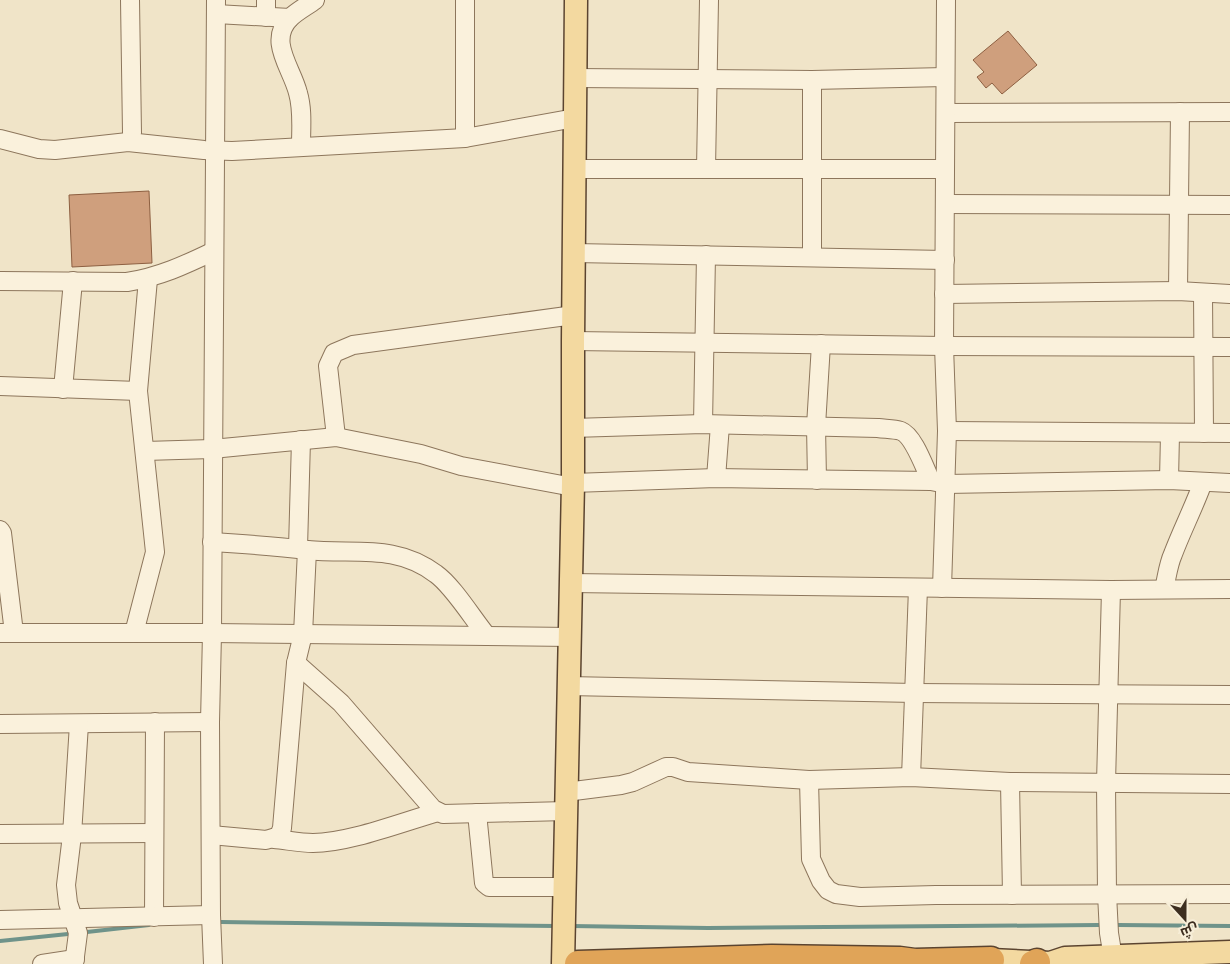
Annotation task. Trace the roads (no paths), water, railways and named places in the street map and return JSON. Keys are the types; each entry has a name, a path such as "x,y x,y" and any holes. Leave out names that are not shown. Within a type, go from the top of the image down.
{"highway":[{"path":"578,964 773,961 906,962 982,958"}],"main road":[{"path":"563,964 568,686 571,637 576,0"},
{"path":"982,958 1052,953 1065,958 1113,960 1230,952"},
{"path":"982,958 1050,963 1065,958"}],"street":[{"path":"130,0 132,133"},
{"path":"301,146 301,104 298,90 282,52 280,42 281,34 290,18 315,0"},
{"path":"465,138 466,0"},
{"path":"706,169 708,0"},
{"path":"942,588 939,482 947,431 944,346 946,0"},
{"path":"213,964 210,722 216,7 266,8 290,18"},
{"path":"576,78 812,80 945,77"},
{"path":"812,80 812,257"},
{"path":"1178,291 1180,112"},
{"path":"946,113 1230,112"},
{"path":"0,139 39,149 55,150 128,142 215,150 465,138 575,118"},
{"path":"575,169 945,169"},
{"path":"945,204 1230,205"},
{"path":"0,280 127,282 148,279 181,267 214,251"},
{"path":"574,252 944,260"},
{"path":"706,255 705,342 716,478"},
{"path":"134,632 155,552 138,391 148,279"},
{"path":"63,389 73,281"},
{"path":"944,294 1178,291 1230,294"},
{"path":"1203,293 1204,433"},
{"path":"336,437 328,366 334,353 353,345 574,315"},
{"path":"573,341 944,346 1230,347"},
{"path":"816,480 816,426 821,344"},
{"path":"0,386 138,391"},
{"path":"573,428 712,424 878,428 900,431 907,434 939,482"},
{"path":"947,431 1230,433"},
{"path":"1169,480 1170,434"},
{"path":"145,451 212,448 336,437 420,454 460,466 573,485 716,478 939,482 1169,480 1230,483"},
{"path":"274,839 279,836 282,828 296,663 303,634 301,440"},
{"path":"1164,588 1172,557 1203,482"},
{"path":"0,530 2,533 7,633 212,632 571,637"},
{"path":"212,542 392,553 416,562 442,579 487,636"},
{"path":"571,583 1230,590"},
{"path":"911,777 918,588"},
{"path":"1111,590 1106,783 1107,894 1109,933 1113,960"},
{"path":"296,663 341,703 433,809 443,814 477,813 566,802 633,782 666,767 688,772 809,780 911,777 1010,782 1230,784"},
{"path":"568,686 915,694 1230,695"},
{"path":"154,917 155,722"},
{"path":"0,724 210,722"},
{"path":"42,964 75,962 78,933 68,903 66,885 72,835 79,724"},
{"path":"809,780 811,859 821,881 828,890 836,894 860,897 1230,894"},
{"path":"1010,782 1012,895"},
{"path":"211,835 313,843 354,836 438,812"},
{"path":"477,813 484,883 486,886 565,888"},
{"path":"0,834 154,833"},
{"path":"0,920 211,916"}],"waterway":[{"path":"221,922 556,926"},
{"path":"87,932 149,925"},
{"path":"571,926 708,928 1099,925"},
{"path":"1118,925 1230,926"},
{"path":"0,941 68,934"}]}
